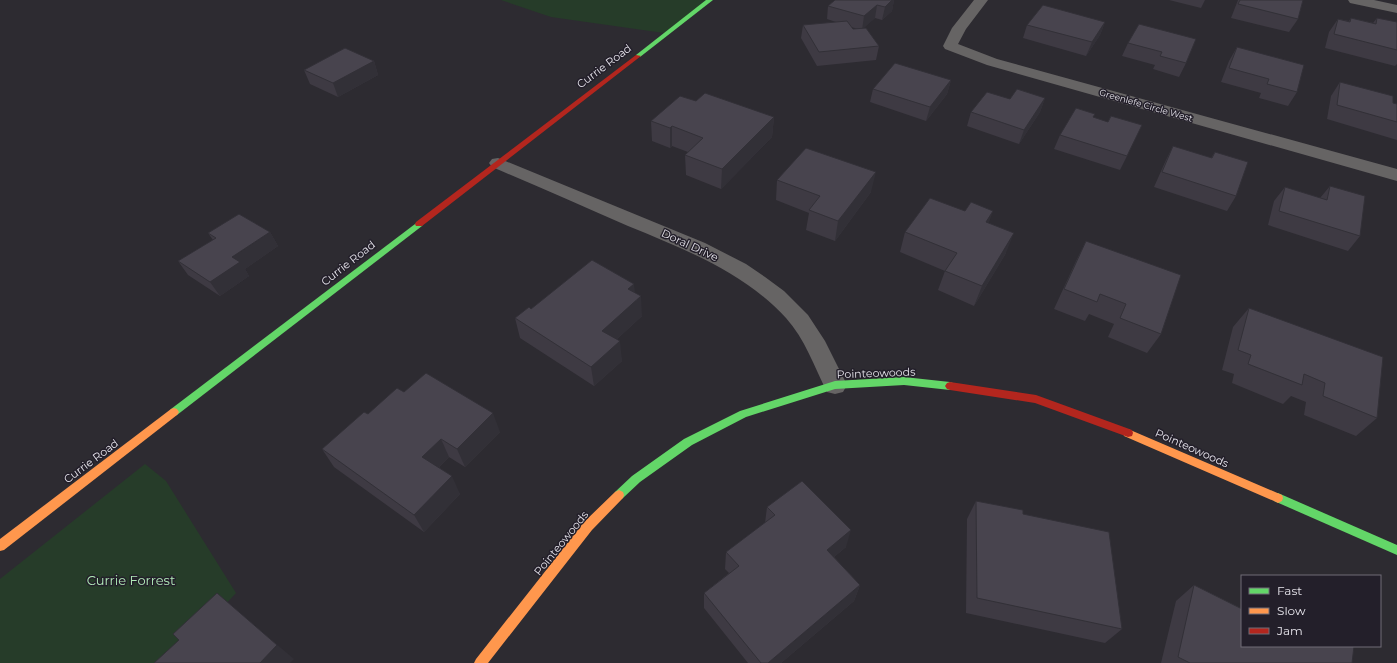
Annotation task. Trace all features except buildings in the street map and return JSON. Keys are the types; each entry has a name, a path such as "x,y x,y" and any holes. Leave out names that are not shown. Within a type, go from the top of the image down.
{"street":[{"name":"Currie Road","path":"0,546 710,0"},
{"name":"Greenlefe Circle West","path":"981,0 959,28 950,46 992,62 1397,175"},
{"path":"1355,0 1397,9"},
{"name":"Doral Drive","path":"498,163 692,245 724,261 756,280 793,313 809,333 817,344 835,385"},
{"name":"Pointeowoods","path":"480,663 588,526 636,479 688,442 743,414 835,385 904,381 982,390 1036,399 1127,432 1397,550"}],"green space":[{"path":"501,0 707,0 664,33 551,17"},
{"name":"Currie Forrest","path":"145,464 166,481 236,593 171,663 0,663 0,579"}],"traffic: fast":[{"path":"638,56 710,0"},
{"path":"174,412 419,224"},
{"path":"619,495 636,479 688,442 743,414 835,385 904,381 950,386"},
{"path":"1278,498 1397,550"}],"traffic: slow":[{"path":"0,546 174,412"},
{"path":"1128,433 1278,498"},
{"path":"480,663 588,526 619,495"}],"traffic: jam":[{"path":"419,224 638,56"},
{"path":"950,386 1036,399 1128,433"}]}
